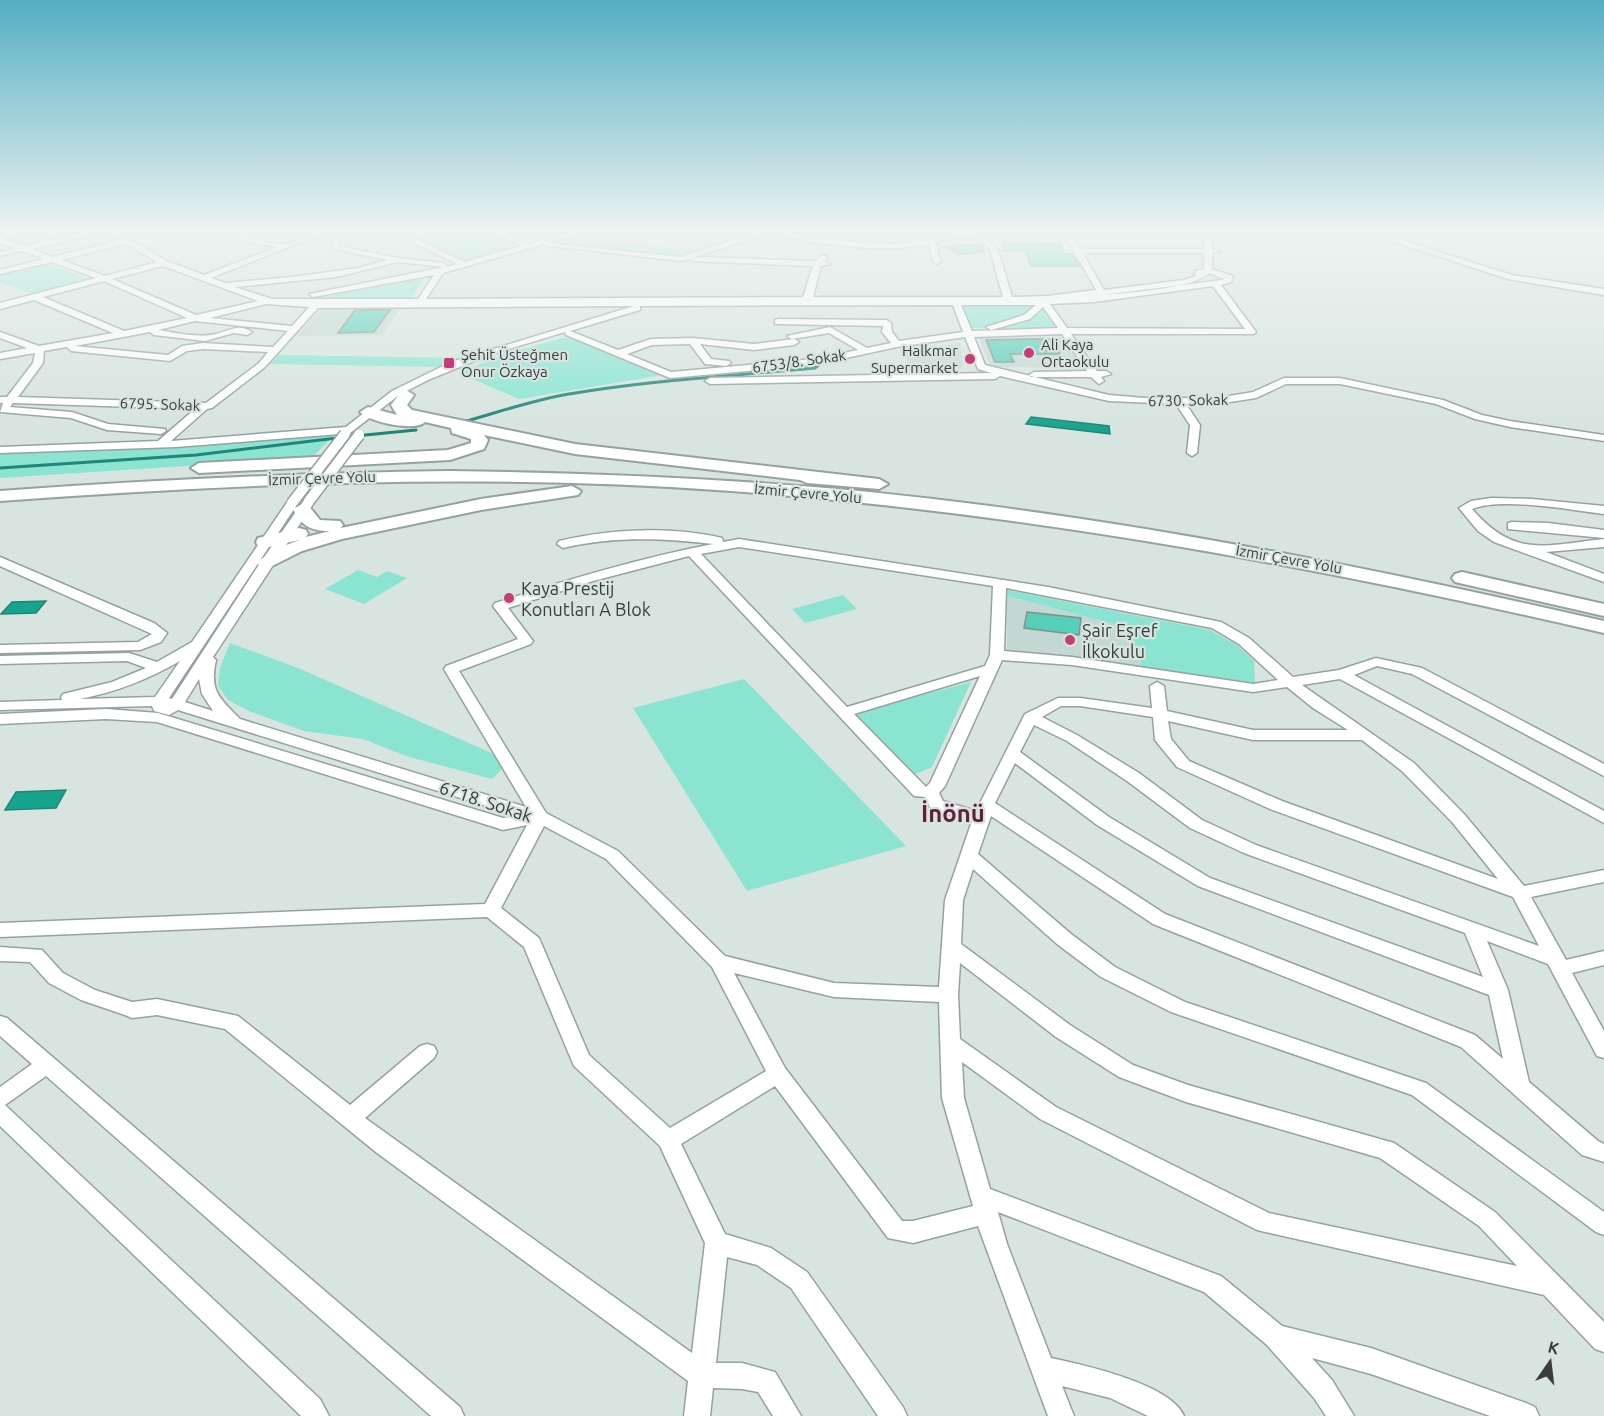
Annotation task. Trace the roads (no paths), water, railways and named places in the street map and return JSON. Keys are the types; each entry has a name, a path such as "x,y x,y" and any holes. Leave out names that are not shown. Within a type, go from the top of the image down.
{"highway":[{"path":"406,395 399,405 407,418"},
{"path":"376,413 575,448 841,480"},
{"path":"242,465 450,455 478,446 480,440 477,436 461,431 407,418 386,421 354,432"},
{"name":"İzmir Çevre Yolu","path":"0,483 242,465 545,465 841,480 990,497 1174,523 1328,550 1604,610"},
{"name":"İzmir Çevre Yolu","path":"0,496 116,488 406,476 602,479 782,490 936,505 1121,530 1314,563 1430,586 1604,627"},
{"path":"116,488 138,492 273,484 431,484 441,487 448,496 431,509 276,541"},
{"path":"276,541 315,538 470,506 576,490 690,492 936,505"},
{"path":"301,504 306,520 312,524 354,524"},
{"path":"266,563 286,550 315,538"}],"street":[{"path":"0,306 42,295"},
{"path":"142,295 197,319 296,328"},
{"path":"249,295 268,302 316,305 622,308"},
{"path":"0,356 142,331 306,295"},
{"path":"420,302 424,295"},
{"path":"805,300 810,295"},
{"path":"821,295 824,300"},
{"path":"1007,295 1008,299"},
{"path":"956,302 968,334 1028,317 1041,300 1070,295"},
{"path":"158,718 160,701 201,639 276,541 354,432 421,380 506,346 622,308 648,303 805,300 1041,300 1099,295"},
{"path":"268,302 956,302 1094,299 1121,295"},
{"name":"6753/8. Sokak","path":"619,353 670,375 813,362 897,344 968,334 1063,332 1252,335 1225,295"},
{"path":"35,297 122,334"},
{"path":"1041,300 1095,374 1109,398"},
{"path":"376,413 406,395 465,366 569,333 648,303"},
{"path":"763,303 813,362"},
{"name":"6795. Sokak","path":"3,406 208,406 277,350 316,305"},
{"path":"778,322 887,323 887,332 897,344"},
{"path":"142,331 204,338 224,337 233,330 270,334"},
{"path":"569,333 619,353 651,342 693,341 754,347 797,345 830,330 865,350"},
{"name":"6730. Sokak","path":"968,334 978,364 987,369 1109,398 1217,401 1256,396 1284,381 1340,381 1420,398 1500,421 1604,438"},
{"path":"0,335 37,349"},
{"path":"693,341 708,362 749,362"},
{"path":"63,344 66,347 170,358 185,348 203,346 277,350"},
{"path":"0,347 38,363"},
{"path":"3,406 38,363 37,349"},
{"path":"657,384 1106,374"},
{"path":"1179,401 1195,425 1192,453"},
{"path":"3,406 72,415 107,427 161,431"},
{"path":"161,444 204,406"},
{"path":"0,450 161,444 354,432"},
{"path":"301,504 354,432"},
{"path":"1604,510 1530,502 1471,503 1465,508 1482,528 1498,539 1525,551 1604,578"},
{"path":"1512,526 1548,527 1604,534"},
{"path":"563,544 583,538 646,532 739,543 1000,583 1216,624 1244,641 1287,681 1408,767 1458,818 1520,893 1604,1050"},
{"path":"158,718 176,704 212,651 266,563 276,541"},
{"path":"739,543 691,551 570,583 500,606 526,641 452,669 540,817 612,855 719,962 778,1074 896,1231 913,1232 985,1205 1212,1284 1276,1336 1323,1389 1341,1416"},
{"path":"1525,551 1604,543"},
{"path":"691,551 920,792 930,792 937,786 994,661 1000,583"},
{"path":"0,561 149,626 160,633 156,639 140,646 0,649"},
{"path":"26,705 126,683 159,668 201,639"},
{"path":"212,651 204,675 210,699 241,725"},
{"path":"0,660 129,657 159,668"},
{"path":"844,712 994,661 1093,664 1253,688 1342,674 1376,662 1396,664 1417,671 1604,771"},
{"path":"1342,674 1604,818"},
{"path":"1158,686 1163,740 1184,764 1276,805 1520,893 1604,876"},
{"name":"6718. Sokak","path":"0,706 160,701 176,704 540,817"},
{"path":"1061,1416 996,1244 953,1098 948,994 954,900 984,811 1030,717 1058,702 1104,704 1253,735 1366,735"},
{"name":"6718. Sokak","path":"0,719 106,714 158,718 504,824 540,817"},
{"path":"1030,717 1072,738 1133,777 1196,824 1250,849 1472,928 1556,964 1604,958"},
{"path":"1012,753 1103,821 1204,882 1498,990"},
{"path":"930,792 937,805 984,811 1160,919 1468,1041 1590,1148 1604,1154"},
{"path":"491,910 540,817"},
{"path":"969,856 1064,939 1108,972 1178,1007 1419,1089 1604,1225"},
{"path":"0,930 491,910 532,942 581,1060 668,1140 717,1243 697,1416"},
{"path":"1472,928 1498,990 1519,1085"},
{"path":"952,947 1063,1031 1126,1071 1186,1093 1386,1150 1487,1219 1604,1340"},
{"path":"0,954 35,955 56,978 88,995 132,1010 157,1007 231,1022 350,1118 700,1375 742,1376 766,1381 788,1416"},
{"path":"719,962 834,990 948,994"},
{"path":"0,1024 451,1416"},
{"path":"952,1044 1048,1113 1265,1222 1552,1285"},
{"path":"350,1118 427,1053"},
{"path":"0,1098 46,1065"},
{"path":"668,1140 778,1074"},
{"path":"0,1112 302,1400 316,1416"},
{"path":"717,1243 764,1256 799,1280 894,1416"},
{"path":"1276,1336 1371,1361 1526,1416"},
{"path":"1043,1369 1112,1384 1136,1394 1170,1416"}],"waterway":[{"path":"818,365 823,361"},
{"path":"463,422 529,403 599,389 815,368 820,364"},
{"path":"345,437 416,430"},
{"path":"0,468 196,455 337,438"}],"place":[{"name":"Ali Kaya Ortaokulu","path":"1029,353"},
{"name":"Halkmar Supermarket","path":"970,359"},
{"name":"Şehit Üsteğmen Onur Özkaya","path":"449,363"},
{"name":"Kaya Prestij Konutları A Blok","path":"509,598"},
{"name":"Şair Eşref İlkokulu","path":"1070,640"}],"district":[{"name":"İnönü","path":"953,813"}]}
